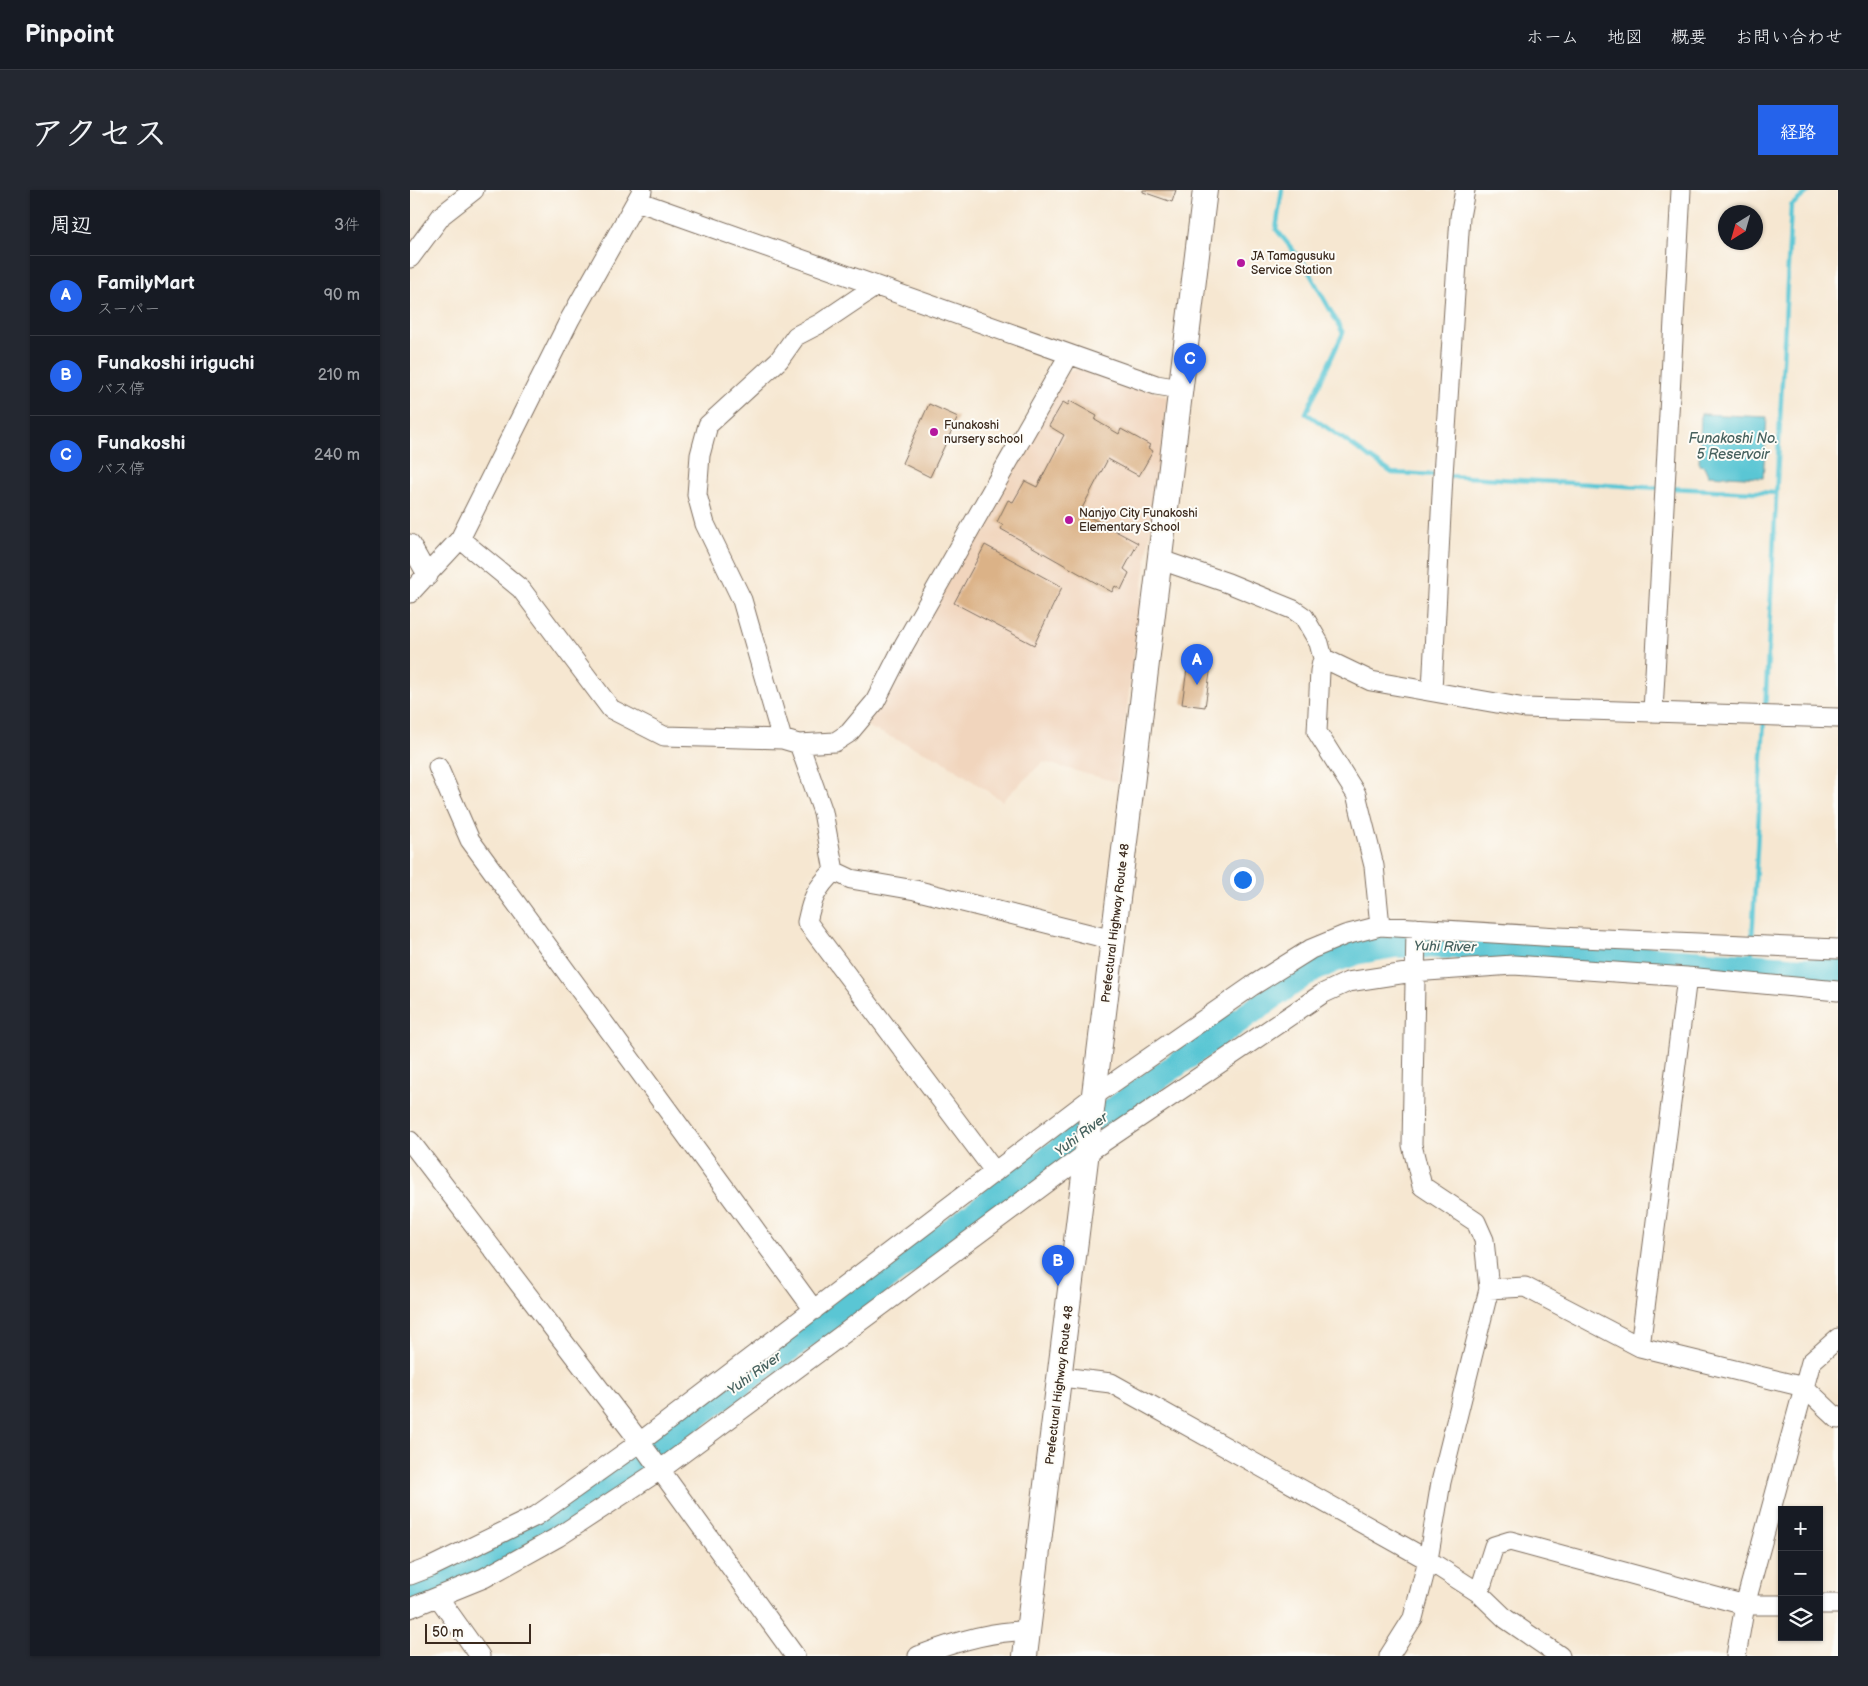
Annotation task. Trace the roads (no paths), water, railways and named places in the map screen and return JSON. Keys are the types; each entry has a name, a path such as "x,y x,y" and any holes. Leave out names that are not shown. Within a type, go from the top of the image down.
{"main road":[{"name":"Prefectural Highway Route 48","path":"1025,1656 1206,190"}],"street":[{"path":"410,258 442,215 474,190"},
{"path":"1432,690 1442,475 1460,217 1465,190"},
{"path":"1653,711 1681,190"},
{"path":"410,594 460,539 570,319 640,196 876,286 1156,385 1180,389"},
{"path":"834,872 823,812 790,741 742,600 706,524 697,495 700,455 708,426 779,360 796,336 821,323 876,286"},
{"path":"460,539 521,589 611,709 664,736 835,742 849,733 874,702 904,645 1070,355"},
{"path":"410,544 428,576"},
{"path":"1161,560 1294,610 1304,617 1319,643 1323,658 1320,671 1317,732 1356,794 1374,866 1380,926"},
{"path":"1323,658 1371,681 1432,690 1525,708 1838,718"},
{"path":"438,767 470,840 814,1310"},
{"path":"834,872 851,879 916,890 1113,940"},
{"path":"834,872 823,881 812,898 807,922 995,1172"},
{"path":"410,1575 431,1567 536,1516 640,1442 995,1172 1252,986 1311,949 1346,935 1380,926 1558,937 1838,949"},
{"path":"1389,1656 1413,1618 1428,1560 1441,1482 1489,1289 1484,1240 1476,1222 1422,1186 1412,1145 1413,972 1416,928"},
{"path":"410,1608 484,1578 558,1537 660,1470 1088,1148 1322,994 1348,982 1413,972 1514,965 1687,977 1838,991"},
{"path":"1640,1347 1687,977"},
{"path":"410,1141 416,1164 640,1442 795,1656"},
{"path":"1489,1289 1525,1287 1640,1347 1804,1387 1838,1419"},
{"path":"1736,1656 1745,1605 1811,1362 1838,1338"},
{"path":"1059,1380 1070,1378 1111,1383 1428,1560 1479,1593 1506,1618 1552,1654"},
{"path":"1479,1593 1494,1546 1510,1541 1745,1605 1778,1605"},
{"path":"438,1597 480,1656"},
{"path":"1823,1604 1838,1604"},
{"path":"918,1656 970,1640 1018,1630 1028,1631"}],"water":[{"name":"Funakoshi No. 5 Reservoir","path":"1701,414 1767,417 1763,478 1708,475 1704,466 1699,465"}],"waterway":[{"path":"1282,190 1276,229 1305,265 1343,333 1306,413 1392,473 1438,475"},
{"path":"1765,712 1791,206 1810,190"},
{"path":"1448,476 1660,488"},
{"path":"1670,488 1776,493"},
{"path":"1752,942 1764,720"},
{"name":"Yuhi River","path":"410,1592 533,1533 872,1289 1121,1104 1305,974 1332,961 1358,952 1397,945 1504,948 1838,972"},
{"path":"1751,965 1752,949"}],"place":[{"name":"JA Tamagusuku Service Station","path":"1241,263"},
{"name":"Funakoshi","path":"1190,384"},
{"name":"Funakoshi nursery school","path":"934,432"},
{"name":"Nanjyo City Funakoshi Elementary School","path":"1069,520"},
{"name":"FamilyMart","path":"1197,685"},
{"name":"Funakoshi iriguchi","path":"1058,1286"}]}
